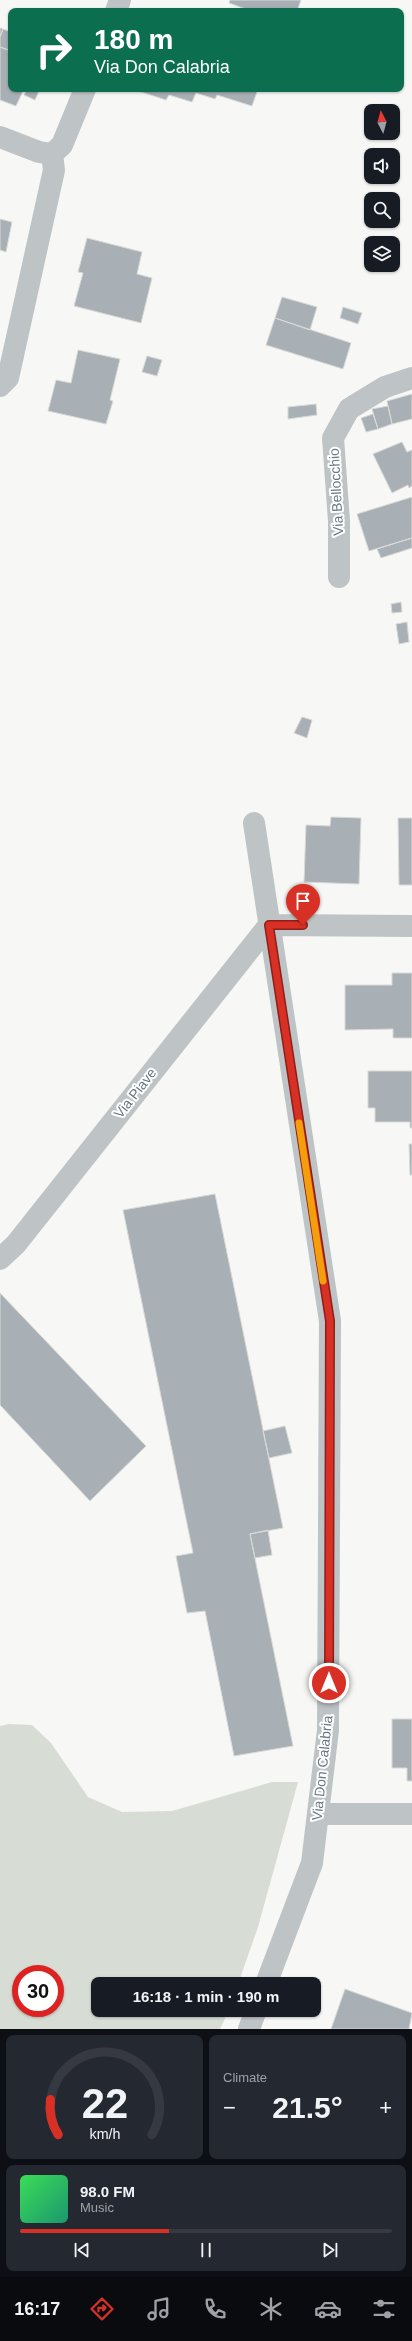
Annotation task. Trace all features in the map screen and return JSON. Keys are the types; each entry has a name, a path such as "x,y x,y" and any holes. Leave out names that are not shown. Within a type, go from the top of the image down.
{"street":[{"path":"52,154 62,145 84,92"},
{"path":"0,137 39,152 52,154"},
{"path":"0,386 8,378 54,170 52,154"},
{"name":"Via Bellocchio","path":"339,577 339,521 334,438 349,409 385,387 412,378"},
{"name":"Via Don Calabria","path":"254,823 330,1321 328,1730 312,1863 269,1977"},
{"path":"269,925 412,926"},
{"name":"Via Piave","path":"0,1259 16,1244 269,925"},
{"path":"318,1814 412,1814"},
{"path":"249,2029 253,2017"}],"shaded area":[{"path":"9,1724 32,1725 51,1743 88,1797 122,1812 172,1811 272,1782 298,1782 258,1927 240,1977 91,1977 91,2017 226,2017 220,2029 0,2029 0,1726"}],"building":[{"path":"230,0 301,0 298,8 243,8 229,3"},
{"path":"0,28 3,29 0,37"},
{"path":"3,29 8,31 8,50 0,47 0,37"},
{"path":"0,47 8,50 8,92 23,92 16,106 0,100"},
{"path":"26,92 39,92 35,100 24,95"},
{"path":"141,92 257,92 252,106 217,95 215,99 196,93 192,102 169,95 166,100"},
{"path":"0,219 12,222 6,252 0,250"},
{"path":"87,238 142,252 137,274 152,278 141,323 74,306 83,273 78,272"},
{"path":"282,297 317,307 310,330 275,318"},
{"path":"343,307 362,313 358,324 340,318"},
{"path":"275,318 351,343 343,369 266,345"},
{"path":"78,350 120,359 110,400 113,401 106,424 48,411 56,380 71,383"},
{"path":"147,356 162,360 157,376 142,372"},
{"path":"412,394 412,419 392,424 387,401"},
{"path":"316,404 317,415 288,419 288,407"},
{"path":"388,406 392,424 378,429 372,409"},
{"path":"373,414 378,429 366,432 361,418"},
{"path":"402,442 407,452 412,450 412,486 409,488 408,485 392,493 373,454"},
{"path":"412,497 412,538 369,551 357,514"},
{"path":"412,538 412,548 381,558 377,549"},
{"path":"401,602 402,612 392,613 391,604"},
{"path":"407,622 409,642 399,644 396,624"},
{"path":"302,717 312,720 307,738 294,733"},
{"path":"331,817 361,818 359,884 304,882 306,825 330,826"},
{"path":"398,818 412,818 412,885 399,885"},
{"path":"392,973 412,973 412,1038 393,1038 393,1029 345,1030 345,985 392,985"},
{"path":"368,1071 412,1071 412,1128 410,1128 410,1122 375,1122 375,1108 368,1108"},
{"path":"409,1144 412,1144 412,1175 410,1175"},
{"path":"215,1194 283,1528 250,1534 293,1746 234,1756 205,1611 187,1613 176,1556 193,1553 123,1210"},
{"path":"0,1293 146,1446 90,1501 0,1405"},
{"path":"285,1426 292,1453 269,1458 263,1431"},
{"path":"268,1530 272,1555 255,1558 250,1534"},
{"path":"392,1719 412,1719 412,1781 407,1781 407,1768 392,1768"},
{"path":"345,1989 412,2013 409,2029 331,2029"}],"slow traffic":[{"path":"299,1123 323,1281"}],"route":[{"path":"303,925 269,925 330,1321 329,1683"}]}
